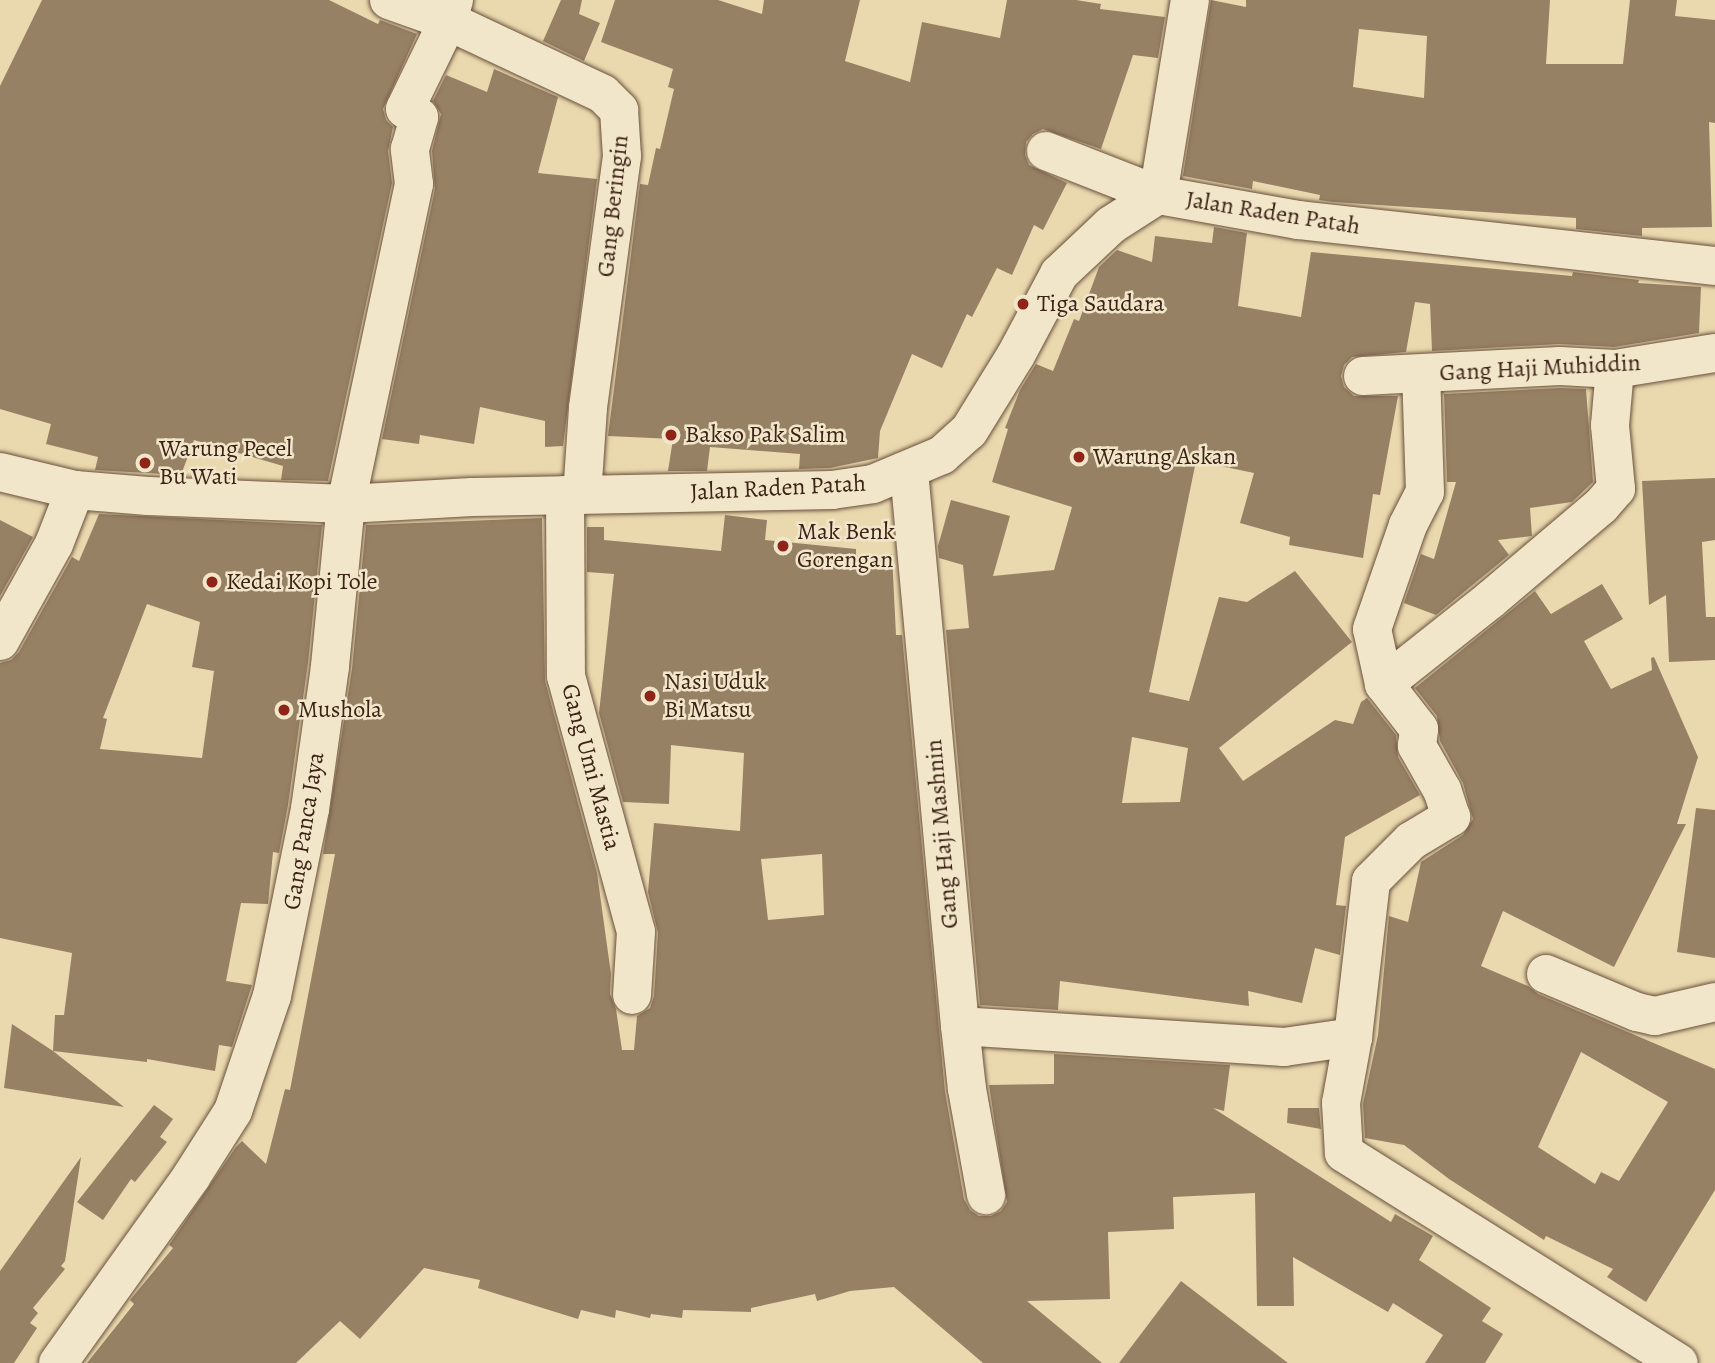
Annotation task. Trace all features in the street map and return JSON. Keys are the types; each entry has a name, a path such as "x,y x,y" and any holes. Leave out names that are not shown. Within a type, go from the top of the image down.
{"street":[{"name":"Gang Beringin","path":"389,0 451,11 603,94 619,110 622,156 574,495"},
{"path":"1046,151 1158,195 1190,0"},
{"name":"Gang Panca Jaya","path":"58,1363 191,1177 233,1111 272,996 310,809 346,503 414,184 410,149 419,117 405,109 451,11"},
{"name":"Jalan Raden Patah","path":"0,472 75,490 148,496 346,503 832,490 873,484 942,455 969,431 1016,355 1059,274 1111,225 1158,195 1298,220 1715,266"},
{"name":"Gang Haji Muhiddin","path":"1363,376 1560,366 1615,369 1715,353"},
{"path":"1384,684 1500,592 1601,506 1616,489 1610,425 1615,369"},
{"path":"1421,374 1425,492 1408,525 1372,629 1384,684 1419,729 1417,746 1442,790 1451,817 1411,841 1371,881 1353,1037 1341,1103 1344,1153 1679,1363"},
{"name":"Gang Haji Mashnin","path":"909,471 960,1026 986,1195"},
{"path":"0,641 54,544 75,490"},
{"name":"Gang Umi Mastia","path":"574,495 566,676 636,932 632,995"},
{"path":"1546,974 1637,1012 1655,1016 1715,1002"},
{"path":"960,1026 1284,1047 1353,1037"}],"building":[{"path":"42,0 329,0 378,24 380,20 417,34 383,109 386,120 393,127 388,151 392,183 328,481 281,480 283,466 194,440 181,475 95,470 98,457 46,444 51,424 0,409 0,86"},
{"path":"561,0 582,0 579,14 600,23 584,61 543,41"},
{"path":"615,0 718,0 762,14 764,0 860,0 845,61 910,82 922,22 1000,38 1007,0 1076,0 1101,4 1100,9 1165,17 1158,58 1133,55 1101,149 1043,129 1033,134 1026,142 1025,155 1029,165 1067,183 1043,230 1034,225 1012,275 997,268 972,317 967,314 942,368 912,354 880,431 878,458 830,468 799,469 800,454 710,447 707,471 668,471 673,439 608,436 640,184 648,185 656,148 660,149 674,89 668,87 673,69 601,42"},
{"path":"1211,0 1246,7 1246,0 1550,0 1546,64 1623,64 1630,0 1677,0 1675,16 1715,20 1715,123 1709,122 1712,227 1642,228 1642,236 1576,229 1576,218 1333,202 1319,200 1320,195 1253,181 1252,189 1183,176","holes":["1359,29 1427,36 1424,98 1353,87"]},
{"path":"494,69 558,97 538,173 597,179 563,446 545,447 545,421 480,407 474,444 420,435 419,444 382,439 435,189 432,151 441,114 433,101 446,75 487,92"},
{"path":"1214,227 1247,233 1238,306 1301,317 1311,252 1572,276 1573,272 1639,280 1638,283 1701,287 1699,333 1614,347 1559,344 1432,351 1430,304 1415,302 1406,352 1352,357 1344,365 1341,376 1344,387 1354,396 1398,396 1380,495 1373,494 1363,558 1289,545 1290,537 1240,523 1254,473 1196,461 1149,692 1189,701 1219,597 1247,602 1295,571 1352,642 1219,748 1243,781 1335,720 1353,724 1361,702 1367,698 1396,735 1398,757 1420,795 1345,837 1336,905 1346,906 1340,955 1315,948 1302,1003 1248,991 1249,1006 1060,981 1058,1010 980,1005 946,630 969,628 963,565 939,558 938,546 951,500 1010,516 993,576 1054,570 1072,507 992,482 1008,429 1005,428 1020,390 1036,364 1053,371 1074,319 1079,321 1099,267 1117,250 1152,262 1155,236 1212,243","holes":["1132,737 1188,748 1180,802 1122,803"]},
{"path":"1586,389 1593,482 1572,502 1530,508 1532,536 1498,540 1509,555 1436,615 1404,603 1421,554 1434,559 1456,482 1447,482 1444,394"},
{"path":"1715,478 1715,540 1702,542 1706,617 1715,617 1715,660 1669,662 1666,595 1649,605 1642,481"},
{"path":"99,514 322,525 308,663 279,853 273,852 268,904 241,903 226,981 252,985 232,1047 219,1045 215,1071 147,1059 147,1062 53,1051 55,1015 64,1015 72,953 0,938 0,663 11,660 19,652 72,557 79,561","holes":["147,604 200,622 192,667 214,671 202,758 100,749 107,719 103,718"]},
{"path":"725,515 767,520 765,540 856,549 856,556 892,554 896,635 902,635 945,1092 964,1199 970,1210 979,1216 991,1216 1001,1211 1007,1202 989,1085 1054,1084 1054,1054 1230,1065 1224,1111 1213,1108 1391,1222 1395,1214 1433,1236 1419,1260 1491,1308 1482,1321 1503,1334 1485,1363 1425,1363 1443,1335 1393,1303 1388,1312 1293,1257 1294,1306 1257,1306 1255,1193 1173,1197 1174,1229 1108,1232 1110,1299 1027,1301 1102,1363 983,1363 894,1287 850,1291 817,1301 815,1294 751,1308 751,1312 683,1310 682,1318 651,1314 650,1318 616,1310 615,1318 581,1310 578,1319 478,1288 480,1280 424,1268 360,1339 340,1321 296,1363 87,1363 134,1304 130,1300 173,1248 169,1245 236,1147 242,1141 266,1164 285,1089 290,1090 335,854 323,854 352,669 366,525 542,518 545,681 597,873 611,974 610,994 616,1009 622,1050 634,1050 637,1016 650,1008 654,996 658,933 648,892 654,823 740,831 744,753 671,745 669,804 623,802 599,713 614,574 587,572 587,527 604,527 604,540 721,551","holes":["822,854 824,915 768,920 761,859"]},
{"path":"0,520 33,537 0,596"},
{"path":"1602,584 1623,619 1584,641 1611,689 1652,670 1651,658 1654,657 1698,757 1677,824 1686,824 1614,967 1503,911 1481,966 1528,986 1538,994 1715,1069 1715,1190 1646,1302 1607,1277 1613,1269 1546,1236 1544,1240 1449,1179 1404,1145 1365,1138 1363,1104 1378,1035 1389,916 1408,922 1421,862 1463,835 1473,819 1463,783 1440,741 1437,716 1415,688 1535,591 1551,614","holes":["1581,1052 1668,1102 1619,1181 1601,1172 1595,1184 1538,1147"]},
{"path":"1696,808 1715,810 1715,958 1677,952"},
{"path":"12,1024 53,1051 124,1107 4,1088"},
{"path":"154,1105 173,1119 160,1137 167,1142 135,1182 131,1179 103,1220 77,1202"},
{"path":"1288,1108 1319,1108 1321,1129 1287,1123"},
{"path":"81,1157 65,1261 61,1266 65,1269 33,1308 38,1313 30,1323 37,1328 14,1363 0,1363 0,1271"},
{"path":"1181,1281 1288,1363 1119,1363"}],"place":[{"name":"Tiga Saudara","path":"1023,304"},
{"name":"Bakso Pak Salim","path":"671,435"},
{"name":"Warung Askan","path":"1079,457"},
{"name":"Warung Pecel Bu Wati","path":"145,463"},
{"name":"Mak Benk Gorengan","path":"783,546"},
{"name":"Kedai Kopi Tole","path":"212,582"},
{"name":"Nasi Uduk Bi Matsu","path":"650,696"},
{"name":"Mushola","path":"284,710"}]}
